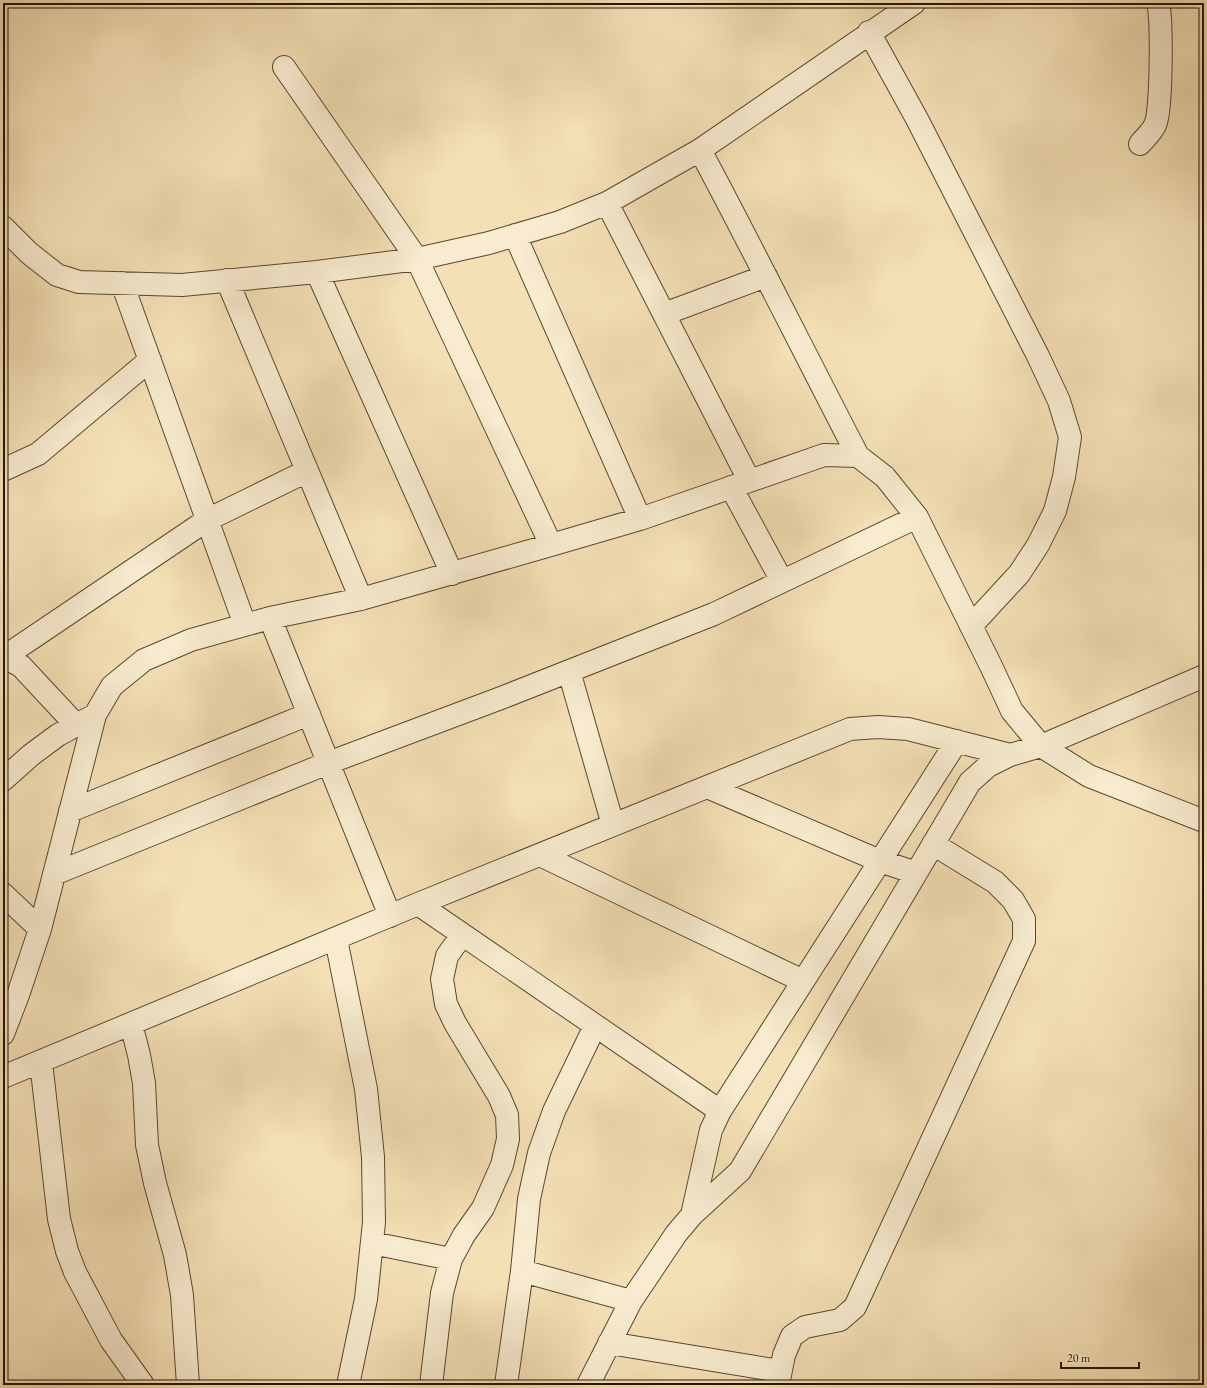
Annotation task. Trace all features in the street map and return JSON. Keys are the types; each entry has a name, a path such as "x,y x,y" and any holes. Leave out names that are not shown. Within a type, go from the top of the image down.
{"street":[{"path":"3,227 29,253 57,275 79,282 182,285 317,272 417,259 489,243 560,222 607,203 700,150 869,32 914,3"},
{"path":"1140,144 1155,125 1160,103 1160,27 1158,3"},
{"path":"869,32 917,118 1035,349 1060,401 1070,438 1064,477 1055,511 1038,545 1019,574 971,626"},
{"path":"284,67 417,259 551,545"},
{"path":"700,150 858,456 885,477 917,517 1012,711 1041,746 1089,776 1204,821"},
{"path":"607,203 664,314 782,581"},
{"path":"515,235 640,519"},
{"path":"317,272 452,574"},
{"path":"664,314 766,276"},
{"path":"227,280 361,599"},
{"path":"122,283 245,625"},
{"path":"3,470 38,454 150,360"},
{"path":"3,1034 40,929 95,715 112,686 144,660 191,640 270,618 361,599 640,519 824,455 858,456"},
{"path":"76,725 21,666 3,657 207,520 307,471"},
{"path":"54,874 328,764 714,614 917,517"},
{"path":"270,618 390,916"},
{"path":"569,671 612,825"},
{"path":"588,1385 631,1301 676,1234 692,1214 740,1171 970,782 988,766 1010,755 1041,746 1204,676"},
{"path":"70,811 308,714"},
{"path":"3,780 31,755 58,734 95,715"},
{"path":"3,1077 418,904 850,729 878,727 908,729 1010,755"},
{"path":"692,1214 709,1136 720,1111 957,741"},
{"path":"706,787 880,861 916,873"},
{"path":"609,1343 779,1378 784,1355 792,1336 805,1327 840,1320 855,1307 1024,941 1024,919 1013,900 995,882 933,844"},
{"path":"540,855 803,982"},
{"path":"3,894 40,929"},
{"path":"418,904 720,1111"},
{"path":"431,1385 442,1293 451,1259 464,1235 483,1208 502,1165 508,1139 507,1115 499,1096 455,1023 446,1004 442,979 447,956 462,935"},
{"path":"336,939 366,1089 373,1157 374,1222 366,1299 348,1385"},
{"path":"131,1024 144,1083 147,1145 155,1183 175,1254 182,1302 188,1385"},
{"path":"506,1385 522,1271 529,1199 539,1153 554,1111 595,1026"},
{"path":"40,1062 59,1219 67,1250 75,1272 111,1340 143,1385"},
{"path":"372,1243 451,1259"},
{"path":"522,1271 631,1301"}]}
